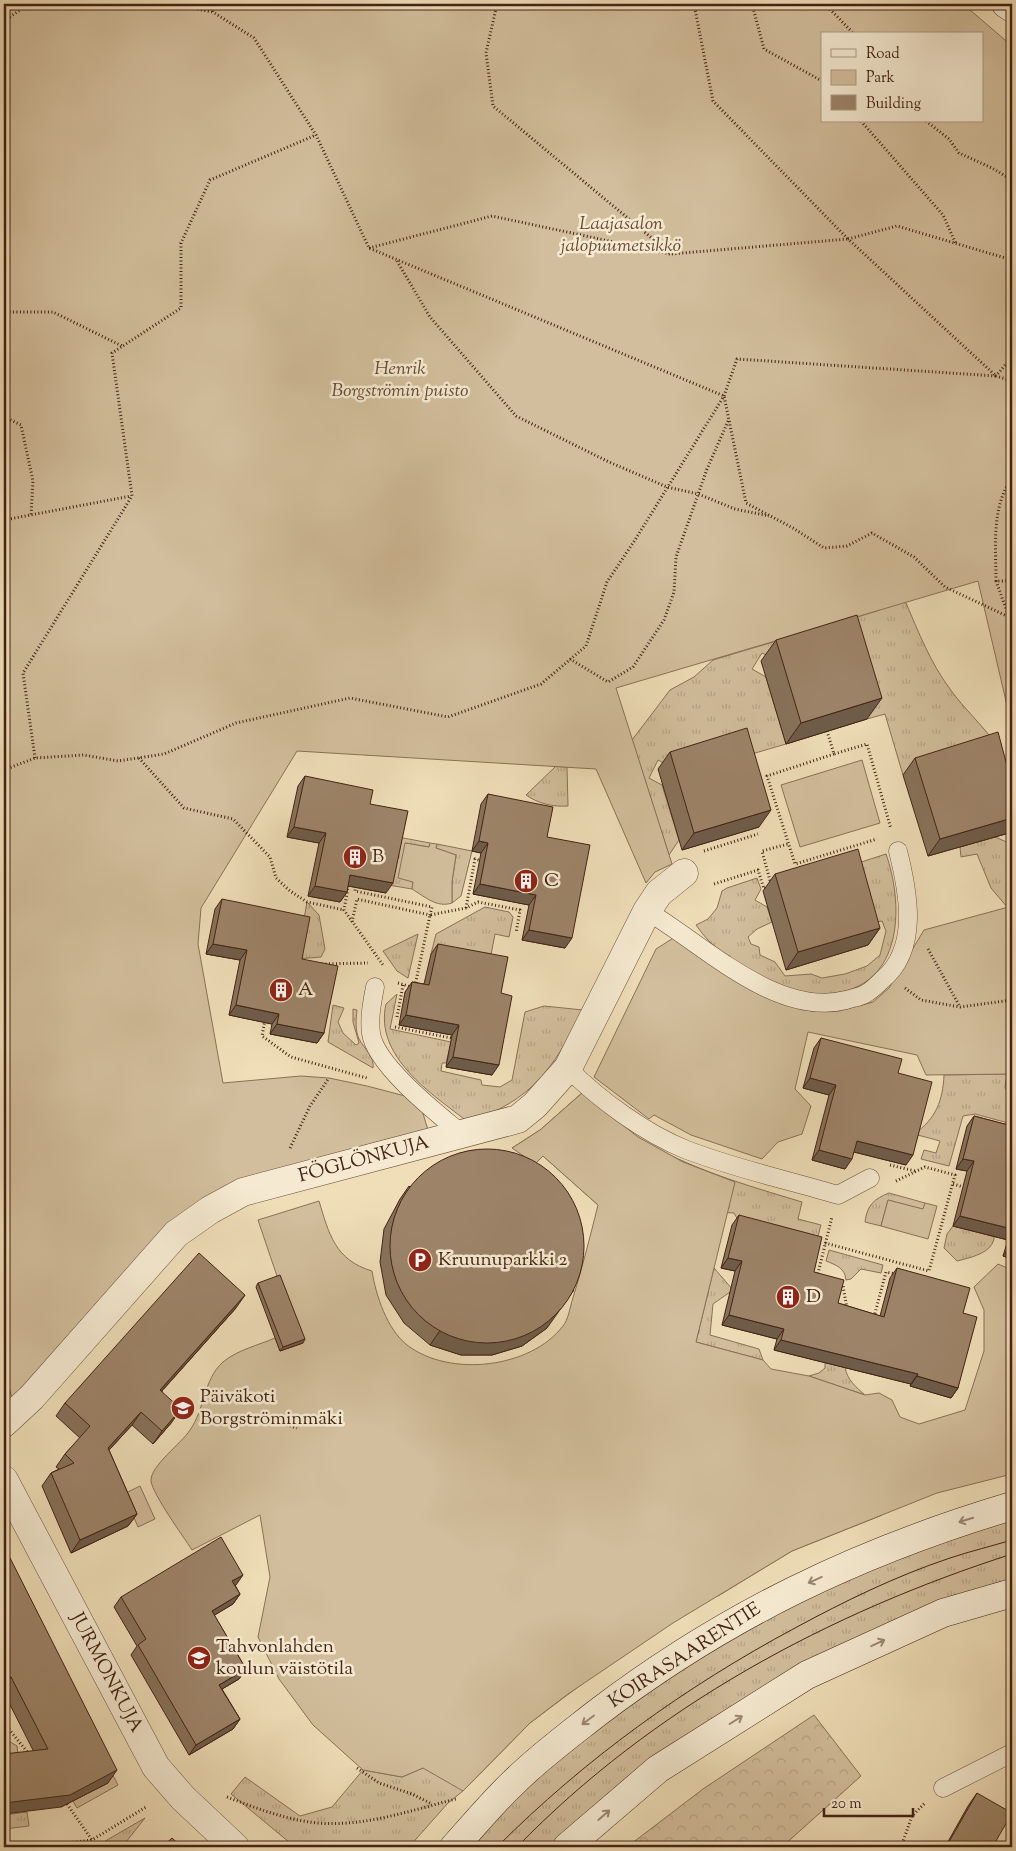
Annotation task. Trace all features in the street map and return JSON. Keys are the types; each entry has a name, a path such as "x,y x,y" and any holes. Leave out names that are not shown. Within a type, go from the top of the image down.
{"street":[{"path":"1006,4 1012,8"},
{"name":"FÖGLÖNKUJA","path":"4,1423 32,1397 176,1234 210,1210 243,1192 518,1119 535,1105 568,1068 647,910 659,893 692,863"},
{"name":"JURMONKUJA","path":"4,1480 156,1767 183,1798 235,1847"},
{"name":"KOIRASAARENTIE","path":"454,1847 513,1782 571,1733 633,1685 732,1622 801,1586 875,1552 960,1521 1012,1506"},
{"path":"568,1847 658,1769 807,1675 943,1613 1012,1592"}],"lane":[{"path":"647,910 676,928 735,971 775,992 802,1001 830,1004 864,995 888,976 903,951 909,913 905,879 895,842"},
{"path":"376,987 370,1014 371,1035 384,1058 409,1089 462,1134"},
{"path":"568,1068 581,1082 658,1136 696,1153 838,1195 870,1178"},
{"path":"943,1788 1012,1753"}],"path":[{"path":"4,21 28,4 38,4"},
{"path":"170,4 213,12 254,38 316,135 368,248 724,396"},
{"path":"211,4 213,12"},
{"path":"497,4 486,53 493,106 671,254"},
{"path":"694,4 713,101 848,239 996,376"},
{"path":"752,4 764,49 821,80"},
{"path":"825,4 852,32"},
{"path":"862,122 943,216 956,244"},
{"path":"927,122 949,139 960,154 1012,180"},
{"path":"35,758 23,673 132,496 112,353 181,308 181,243 210,180 316,135"},
{"path":"368,248 492,216 671,254 848,239 898,226 1012,260"},
{"path":"397,260 430,317 516,416 668,487 698,494 735,509 773,517"},
{"path":"4,315 6,312 53,312 122,346"},
{"path":"996,376 1012,357"},
{"path":"4,770 35,758 84,755 118,761 164,754 236,723 350,698 448,717 541,684 586,646 607,582 724,396 737,359 996,376 1012,381"},
{"path":"724,396 746,503 824,548 847,546 872,534 914,557 945,587 1009,617"},
{"path":"4,416 21,425 33,481 32,516"},
{"path":"570,659 608,682 632,667 666,613 674,592 676,557 698,494 729,419"},
{"path":"1012,478 1006,487 995,526 996,581 1012,626"},
{"path":"4,520 132,496"},
{"path":"996,581 1012,581"},
{"path":"827,731 834,754"},
{"path":"884,836 795,864 767,776 867,744 895,842"},
{"path":"139,758 184,808 233,820 270,857 276,878 290,891 308,902 344,910 381,963 318,964"},
{"path":"762,784 769,782"},
{"path":"692,863 758,834"},
{"path":"714,884 758,870 764,889 772,886 762,851 788,844"},
{"path":"466,908 475,859 491,863"},
{"path":"809,859 812,868"},
{"path":"344,910 350,880 357,881 355,891 432,907 417,980"},
{"path":"352,922 357,899 430,915 466,908 478,902 520,910 516,933"},
{"path":"909,913 960,1007"},
{"path":"888,976 921,1000 960,1007 1012,1000"},
{"path":"403,986 395,1027 452,1038"},
{"path":"415,988 418,992"},
{"path":"265,1018 262,1036 291,1057 409,1089"},
{"path":"276,1184 310,1106 329,1078"},
{"path":"928,1277 955,1175 930,1168"},
{"path":"953,1184 963,1187"},
{"path":"816,1278 838,1195"},
{"path":"825,1243 929,1272"},
{"path":"874,1317 886,1272 902,1276"},
{"path":"812,1280 816,1278 825,1280"},
{"path":"834,1283 843,1286 848,1313"},
{"path":"866,1316 882,1318"},
{"path":"273,1421 297,1428"},
{"path":"4,1726 8,1728 29,1755"},
{"path":"4,1732 8,1728"},
{"path":"357,1768 379,1784 412,1794 433,1805"},
{"path":"901,1847 912,1816 933,1795 943,1788"},
{"path":"224,1796 274,1815 319,1823 377,1819 462,1797"},
{"path":"68,1804 92,1840"},
{"path":"35,1847 92,1840 146,1807"}],"green space":[{"name":"Henrik Borgströmin puisto","path":"4,4 963,4 1012,46 1012,727 978,581 616,688 672,864 655,872 646,883 596,769 297,751 201,908 198,944 223,1083 301,1076 329,1078 367,1086 409,1097 421,1107 428,1130 349,1152 134,1261 12,1398 4,1369"},
{"path":"880,599 906,603 925,647 943,679 997,746 903,775 885,714 867,719 846,650 772,658 762,653 752,669 766,677 786,744 738,758 669,766 658,760 649,778 662,785 679,840 669,855 632,740 670,690 694,677 713,660 880,610"},
{"path":"862,760 880,823 800,847 781,785"},
{"path":"556,766 567,767 568,806 546,804 526,795"},
{"path":"1012,836 1012,906 1007,907 991,888 977,854 961,857 960,847 995,837 1009,843"},
{"path":"398,837 430,843 429,847 405,843 413,882 412,889 388,885"},
{"path":"405,843 429,847 430,843 437,844 436,848 456,855 452,882 452,903 441,904 431,901 412,889 413,882 398,878"},
{"path":"437,844 472,851 461,896 452,903 452,882 456,855 436,848"},
{"path":"886,854 892,873 895,894 894,936 887,955 877,972 862,984 841,992 813,995 777,986 726,955 710,942 696,925 708,919 717,908 722,891 757,878 761,889 755,900 767,907 772,922 757,929 748,937 751,944 759,947 760,955 775,962 785,976 811,974 822,978 845,974 867,966 880,955 886,931 882,921 876,922 846,867"},
{"path":"307,902 319,915 325,949 321,957 297,959"},
{"path":"1012,906 1012,1074 926,1075 917,1055 808,1032 795,1089 811,1106 802,1134 778,1142 762,1159 691,1135 654,1115 649,1119 594,1077 656,949 675,937 774,999 811,1011 839,1011 873,1002 889,988 924,930"},
{"path":"485,907 509,912 513,917 509,937 495,934 489,965 431,954 436,934"},
{"path":"418,934 408,978 397,971 383,951"},
{"path":"397,994 390,1029 451,1042 446,1063 442,1063 441,1071 481,1080 482,1085 500,1087 512,1080 525,1012 544,1006 583,1010 562,1049 539,1080 509,1104 468,1122 423,1086 397,1057 389,1041 385,1023 386,1004"},
{"path":"333,1005 344,1008 338,1022 343,1033 356,1045 359,1043 353,1022 353,1009 357,1010 356,1025 358,1036 371,1057 373,1068 328,1042"},
{"path":"1007,1074 1005,1087 1012,1098 1012,1124 975,1114 963,1116 949,1166 921,1159 924,1150 936,1153 940,1141 914,1134 928,1122 937,1108 942,1093 944,1075"},
{"path":"582,1093 639,1138 678,1159 718,1175 802,1202 798,1219 821,1225 815,1247 742,1227 734,1213 598,1205 543,1156 512,1148 540,1130"},
{"path":"582,1093 638,1137 683,1162 735,1182 696,1342 763,1360 771,1369 809,1376 865,1395 879,1393 892,1400 900,1417 919,1424 965,1410 984,1351 984,1310 974,1287 998,1264 1012,1270 1012,1474 937,1493 792,1551 673,1623 568,1694 530,1723 463,1791 423,1768 402,1777 363,1770 313,1725 279,1679 258,1637 270,1577 260,1515 192,1550 157,1496 151,1481 152,1475 161,1462 190,1430 199,1413 212,1377 216,1369 223,1362 241,1351 275,1338 280,1351 278,1279 258,1220 319,1201 330,1235 335,1244 350,1260 372,1271 376,1291 388,1321 394,1330 407,1345 425,1355 445,1362 467,1365 489,1364 511,1359 531,1351 549,1340 563,1326 568,1317 598,1205 543,1156 535,1164 512,1148 540,1130"},
{"path":"889,1193 925,1203 924,1210 888,1200 881,1226 865,1222 867,1211 872,1203"},
{"path":"888,1200 923,1209 925,1203 937,1206 928,1239 881,1226"},
{"path":"953,1226 973,1231 994,1232 994,1239 992,1244 983,1253 957,1261 944,1248 947,1234"},
{"path":"829,1250 883,1265 881,1273 861,1269 851,1279 846,1280 842,1270 826,1261"},
{"path":"714,1268 733,1290 713,1304 710,1335 759,1349 763,1360 696,1342"},
{"path":"825,1350 845,1367 855,1386 865,1395 809,1376 819,1373 825,1368"},
{"path":"140,1486 155,1519 138,1527 124,1494"},
{"path":"1012,1514 1012,1583 919,1615 555,1847 462,1847 475,1833 626,1702 808,1592"},
{"path":"882,1515 792,1551 718,1596 699,1596 530,1723 463,1791 448,1803 409,1847 295,1847 231,1794 245,1777 300,1816 332,1807 363,1770 402,1777 423,1768 462,1771 647,1607"},
{"path":"814,1715 861,1776 782,1847 627,1847 703,1789"},
{"path":"85,1721 118,1785 77,1808 73,1801"},
{"path":"7,1740 17,1746 19,1764 4,1766 4,1742"},
{"path":"27,1812 29,1826 4,1829 4,1815"},
{"path":"145,1818 122,1847 95,1847"}],"building":[{"path":"857,615 882,698 801,723 776,640"},
{"path":"747,728 771,810 694,833 670,752"},
{"path":"998,732 1012,784 1012,818 940,839 915,758"},
{"name":"B","path":"305,776 373,790 370,804 408,811 393,883 350,875 347,892 315,886 326,833 294,827"},
{"name":"C","path":"488,794 553,807 547,837 590,845 572,938 529,930 536,895 480,884 488,843 479,841"},
{"path":"858,849 880,928 798,952 775,874"},
{"name":"A","path":"222,899 310,917 302,959 338,966 324,1033 277,1024 279,1014 236,1005 247,950 213,944"},
{"path":"438,944 508,957 501,993 512,996 499,1065 453,1057 459,1025 406,1015 412,982 429,985"},
{"path":"821,1038 902,1059 898,1073 932,1082 913,1155 857,1141 852,1159 819,1150 836,1085 810,1078"},
{"path":"974,1116 1012,1126 1012,1229 960,1216 974,1161 963,1159"},
{"name":"Kruunuparkki 2","path":"487,1149 515,1153 533,1161 541,1165 562,1185 568,1192 580,1218 584,1246 580,1274 572,1292 568,1300 548,1321 541,1327 515,1339 487,1343 459,1339 441,1331 433,1327 412,1307 406,1300 394,1274 390,1246 394,1218 402,1200 406,1192 426,1171 433,1165 459,1153"},
{"path":"739,1215 822,1237 814,1272 844,1280 838,1303 884,1317 897,1268 970,1288 963,1313 977,1317 958,1388 917,1376 918,1374 781,1340 784,1329 729,1315 742,1261 728,1258"},
{"path":"199,1253 245,1295 160,1390 181,1409 162,1431 141,1412 108,1448 137,1514 80,1540 51,1473 74,1463 65,1454 90,1426 65,1403"},
{"path":"280,1275 305,1339 283,1347 258,1283"},
{"path":"221,1537 243,1575 232,1581 240,1594 212,1611 246,1669 219,1685 240,1719 196,1745 138,1645 146,1639 121,1597"},
{"path":"4,1546 117,1770 70,1795 4,1803 4,1754 48,1749 11,1677 4,1677"},
{"path":"977,1793 1012,1813 996,1841 1006,1847 946,1847"},
{"path":"172,1838 182,1847 162,1847"}],"tram line":[{"path":"497,1847 565,1784 601,1755 676,1700 754,1651 833,1608 890,1581 950,1558 1012,1540"},
{"path":"517,1847 570,1797 626,1750 685,1708 746,1670 810,1636 876,1605 943,1578 1012,1554"}],"place":[{"name":"B","path":"355,857"},
{"name":"C","path":"526,881"},
{"name":"A","path":"281,990"},
{"name":"Kruunuparkki 2","path":"420,1260"},
{"name":"D","path":"788,1297"},
{"name":"Päiväkoti Borgströminmäki","path":"183,1408"},
{"name":"Tahvonlahden koulun väistötila","path":"199,1658"}],"park label":[{"name":"Laajasalon jalopuumetsikkö","path":"621,235"}]}
